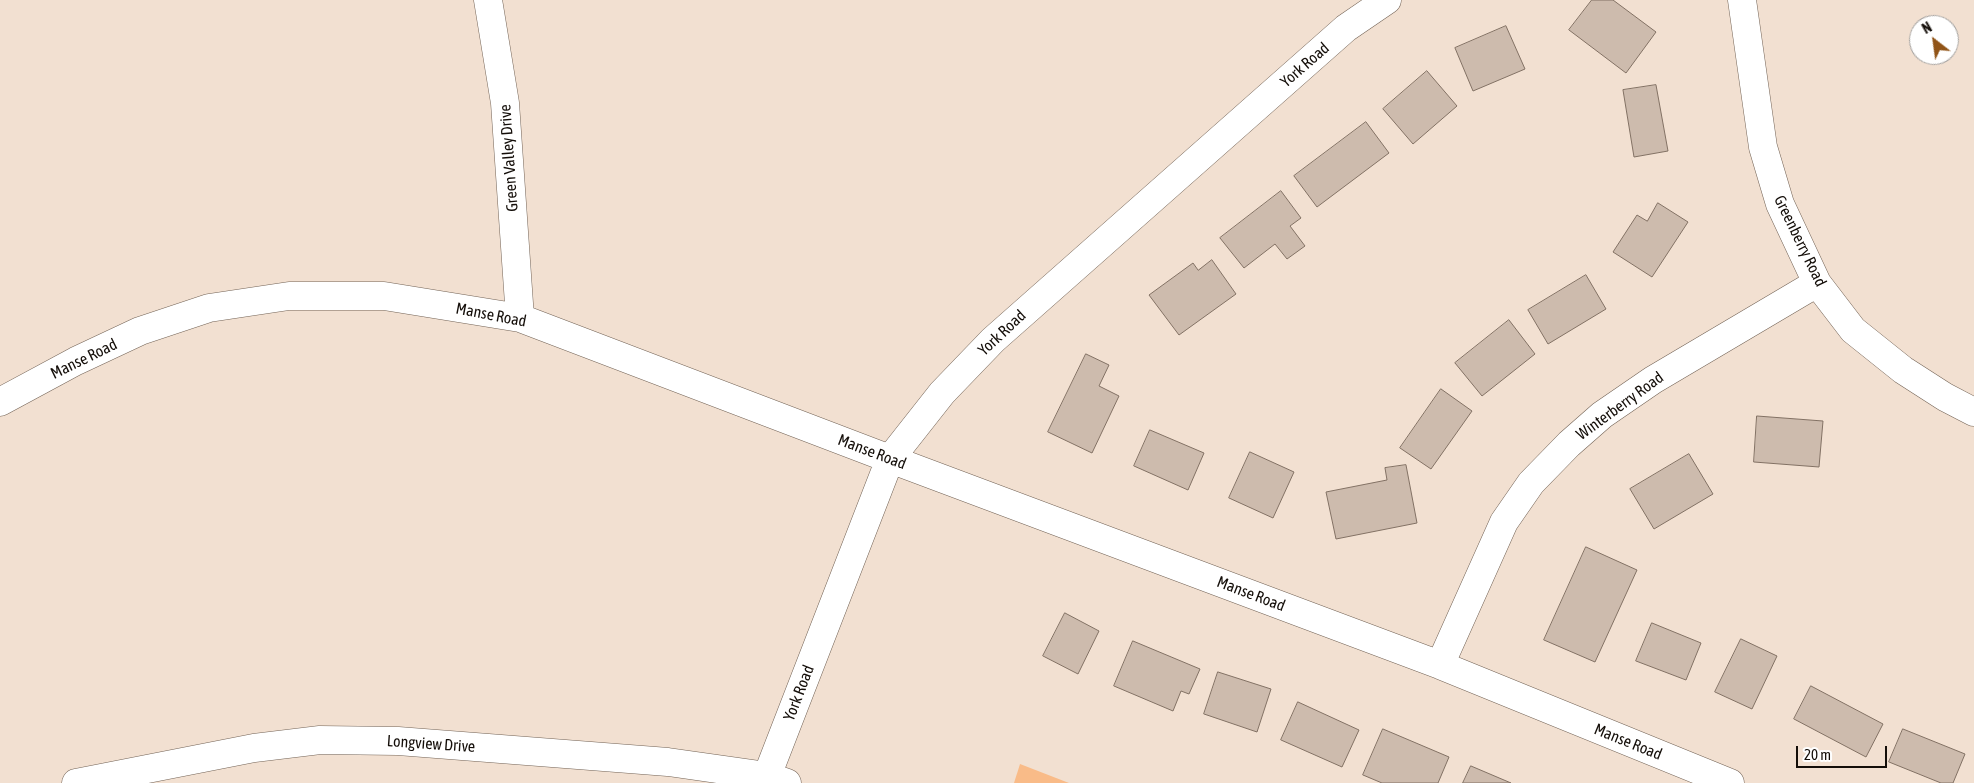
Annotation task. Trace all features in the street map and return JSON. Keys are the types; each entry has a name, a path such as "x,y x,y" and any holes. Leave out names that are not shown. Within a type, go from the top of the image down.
{"street":[{"name":"Green Valley Drive","path":"488,0 505,103 520,318"},
{"name":"York Road","path":"777,780 890,459 942,393 993,340 1346,28 1387,0"},
{"name":"Greenberry Road","path":"1742,0 1763,147 1780,204 1817,283 1853,330 1903,370 1945,397 1974,412"},
{"name":"Winterberry Road","path":"1440,665 1504,522 1531,483 1569,444 1602,415 1653,380 1817,283"},
{"name":"Manse Road","path":"0,402 76,361 140,331 209,308 289,296 384,296 520,318 1440,665 1730,783"},
{"name":"Longview Drive","path":"76,783 254,748 320,740 398,741 668,762 777,780"}],"shaded area":[{"path":"1020,764 1069,783 1014,783"}],"building":[{"path":"1592,0 1613,0 1656,32 1626,73 1569,30"},
{"path":"1506,26 1525,69 1473,91 1455,48"},
{"path":"1427,71 1457,106 1413,144 1383,109"},
{"path":"1656,85 1668,151 1634,157 1623,90"},
{"path":"1366,122 1389,153 1317,207 1294,176"},
{"path":"1281,191 1301,218 1290,226 1305,246 1287,259 1275,244 1244,268 1220,238"},
{"path":"1658,203 1688,222 1652,277 1613,252 1637,215 1647,221"},
{"path":"1212,260 1236,294 1179,335 1149,295 1193,263 1198,270"},
{"path":"1586,275 1606,309 1548,344 1528,310"},
{"path":"1509,320 1535,354 1482,396 1455,363"},
{"path":"1086,354 1109,365 1099,386 1119,396 1092,453 1048,432"},
{"path":"1441,389 1472,411 1431,469 1400,448"},
{"path":"1757,416 1823,421 1819,467 1754,462"},
{"path":"1150,430 1204,453 1188,490 1134,466"},
{"path":"1250,452 1294,472 1273,518 1229,498"},
{"path":"1689,454 1713,494 1654,529 1630,489"},
{"path":"1406,465 1417,523 1336,539 1326,492 1387,480 1385,468"},
{"path":"1586,547 1637,570 1595,662 1544,640"},
{"path":"1065,613 1099,631 1078,674 1043,656"},
{"path":"1652,623 1701,643 1686,680 1636,661"},
{"path":"1741,639 1777,656 1752,709 1715,692"},
{"path":"1133,641 1200,669 1189,694 1181,691 1173,711 1114,686"},
{"path":"1218,672 1271,689 1257,732 1204,714"},
{"path":"1811,686 1883,724 1866,757 1794,719"},
{"path":"1298,702 1359,730 1342,767 1281,740"},
{"path":"1383,729 1449,757 1438,783 1382,783 1363,775"},
{"path":"1903,729 1965,754 1953,783 1941,783 1889,762"},
{"path":"1471,766 1511,783 1463,783"}]}
